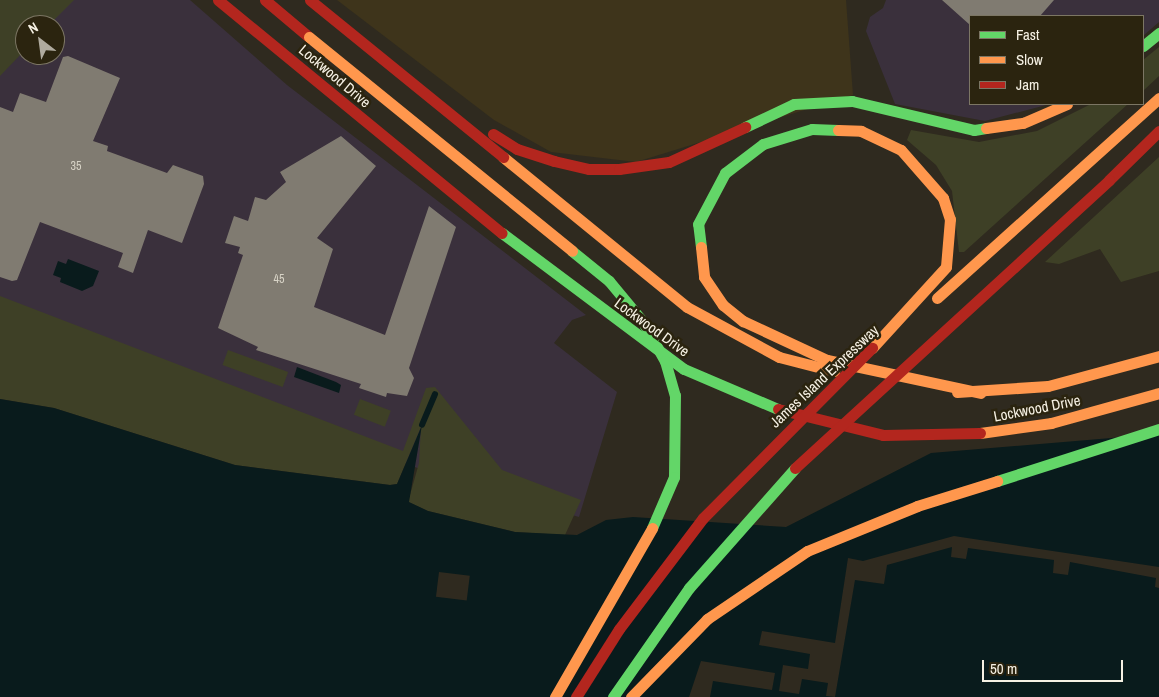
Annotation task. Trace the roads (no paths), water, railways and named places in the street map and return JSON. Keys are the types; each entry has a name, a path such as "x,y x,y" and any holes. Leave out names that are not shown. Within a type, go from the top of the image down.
{"main road":[{"name":"Lockwood Drive","path":"218,0 547,270 684,368 760,405 882,435 1008,431 1159,393"},
{"path":"265,0 609,281 643,322 665,361 675,395 674,477 662,511 555,697"},
{"name":"Lockwood Drive","path":"310,0 687,307 779,357 910,390 980,393 1048,386 1159,356"},
{"path":"1144,45 1159,33"},
{"path":"401,74 517,149 589,169 669,162 794,104 852,101 974,130 1023,123 1065,105"},
{"name":"James Island Expressway","path":"576,697 619,629 703,518 872,348 930,304 1159,98"},
{"path":"872,348 946,266 950,219 942,198 901,150 860,131 812,128 763,144 725,173 698,224 704,277 723,305 743,321 827,360 980,393"},
{"path":"1134,158 1159,131"},
{"path":"612,697 689,588 781,482 877,389 1109,180 1159,138"},
{"path":"631,697 708,619 807,551 917,506 1159,429"}],"waterway":[{"path":"422,425 435,395"}]}
